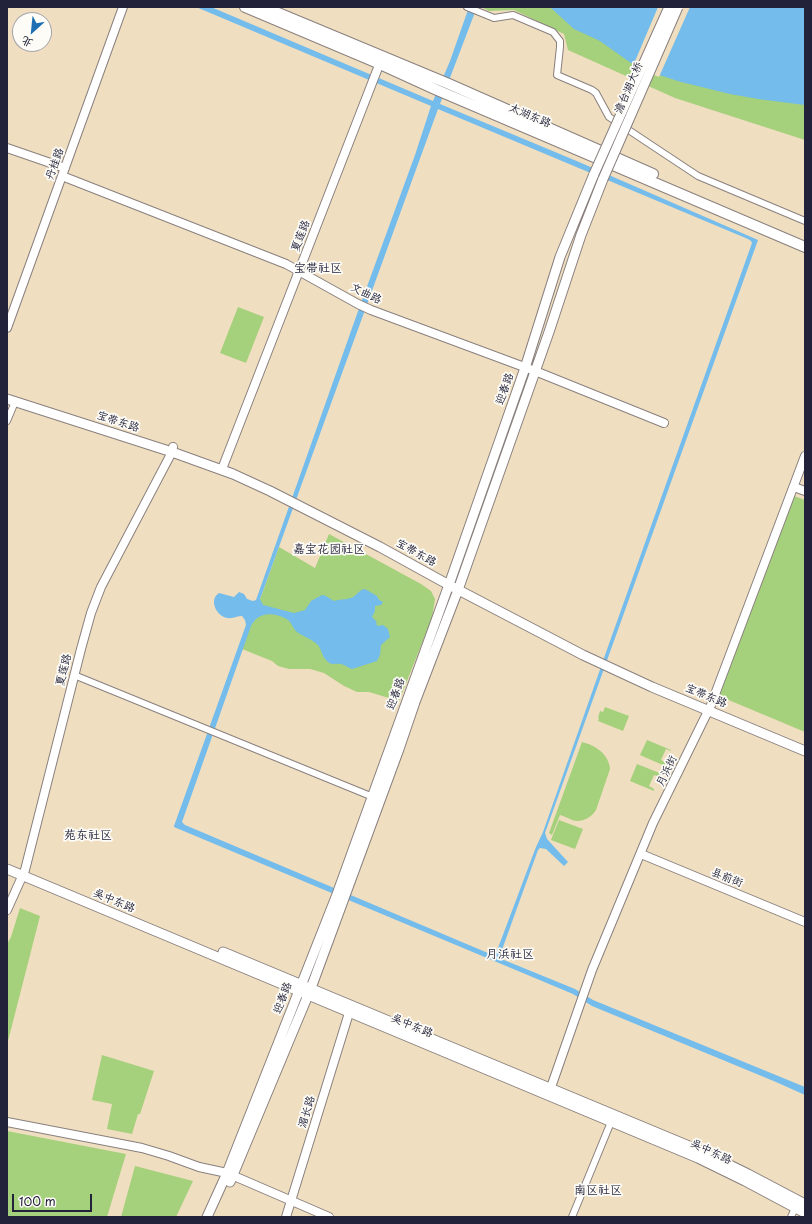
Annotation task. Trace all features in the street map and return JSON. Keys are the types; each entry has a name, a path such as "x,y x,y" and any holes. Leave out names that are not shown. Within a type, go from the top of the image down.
{"main road":[{"name":"太湖东路","path":"245,7 381,60"},
{"name":"太湖东路","path":"264,7 805,247"},
{"name":"澹台湖大桥","path":"594,174 669,7"},
{"name":"澹台湖大桥","path":"603,179 678,7"},
{"name":"太湖东路","path":"443,87 805,240"},
{"name":"迎春路","path":"341,896 372,796 450,582 525,368 560,257 594,174"},
{"name":"迎春路","path":"214,1217 399,749 415,702 459,587 551,325 580,235 603,179"},
{"name":"宝带东路","path":"7,393 223,467 280,492 312,509 383,542 459,587 556,635 605,663 710,707 805,744"},
{"name":"宝带东路","path":"11,400 172,450"},
{"name":"宝带东路","path":"710,707 805,751"},
{"name":"吴中东路","path":"7,863 24,873 549,1093 611,1122 710,1164 805,1213"},
{"name":"吴中东路","path":"7,869 24,873"},
{"name":"吴中东路","path":"305,990 349,1013 549,1093 701,1151 805,1204"},
{"name":"迎春路","path":"207,1217 230,1174"}],"street":[{"name":"丹桂路","path":"7,328 123,7"},
{"path":"467,7 494,18 513,15 553,32 560,41 557,75 592,90 598,97 609,117 698,176 805,221"},
{"name":"夏莲路","path":"223,467 381,60"},
{"path":"7,148 65,168"},
{"name":"文曲路","path":"62,176 286,264 368,309 535,371 664,424"},
{"path":"7,421 11,400"},
{"name":"夏莲路","path":"7,910 24,873 89,618 98,594 172,450"},
{"name":"月浜街","path":"549,1093 592,970 653,823 710,707 805,456"},
{"path":"794,487 805,492"},
{"path":"74,675 372,796"},
{"name":"县前街","path":"641,854 805,922"},
{"name":"湄长路","path":"286,1217 349,1013"},
{"path":"7,1122 142,1148 199,1167 230,1174 329,1217"},
{"path":"572,1217 611,1122"},
{"path":"791,1217 795,1208"}],"green space":[{"path":"481,7 601,7 805,80 805,140 675,98 568,50 564,34 514,10 489,11"},
{"path":"238,307 264,317 246,363 220,353"},
{"path":"794,496 805,500 805,732 719,696"},
{"path":"329,534 421,584 431,591 435,599 432,618 399,701 369,692 357,692 344,686 324,673 310,669 289,669 278,666 272,661 242,649 279,547 315,568"},
{"path":"605,707 629,716 623,731 598,721 600,711 603,712"},
{"path":"647,740 671,750 666,749 661,760 666,763 665,766 640,755"},
{"path":"582,742 592,745 600,751 607,759 610,769 594,813 586,819 579,821 560,815 552,835 549,833"},
{"path":"637,764 662,774 660,777 654,775 649,786 654,789 654,791 630,781"},
{"path":"559,820 583,829 575,849 551,840"},
{"path":"20,908 40,916 7,1045 7,944 11,937"},
{"path":"102,1055 154,1071 132,1134 107,1129 112,1104 92,1100"},
{"path":"7,1131 126,1154 107,1217 7,1217"},
{"path":"135,1166 193,1181 176,1217 121,1217"}],"water":[{"path":"196,7 211,7 433,101 450,61 469,7 477,7 440,104 579,162 758,240 545,833 547,839 568,862 564,866 546,849 540,848 538,850 499,958 575,989 593,1000 805,1087 805,1095 592,1006 573,994 174,827 246,625 242,616 230,618 220,615 215,608 214,600 219,593 234,597 239,592 244,594 247,599 253,601 256,600 415,155 431,106","holes":["438,109 748,239 752,243 543,832 495,956 185,825 182,822 251,626 259,616 272,614 285,618 297,632 318,645 324,658 329,663 341,664 352,669 377,661 380,655 381,645 390,637 388,629 383,625 377,626 376,621 372,617 375,611 375,606 381,605 383,602 379,600 377,596 365,589 351,598 334,601 322,595 311,601 305,610 294,613 263,605 260,599"]},
{"path":"550,7 805,7 805,105 730,94 681,82 650,72 631,63 600,41 574,29"}],"pier":[{"path":"658,7 690,7 659,77 633,66"}],"district":[{"name":"宝带社区","path":"318,269"},
{"name":"嘉宝花园社区","path":"329,550"},
{"name":"苑东社区","path":"88,836"},
{"name":"月浜社区","path":"510,955"},
{"name":"南区社区","path":"598,1191"}]}
